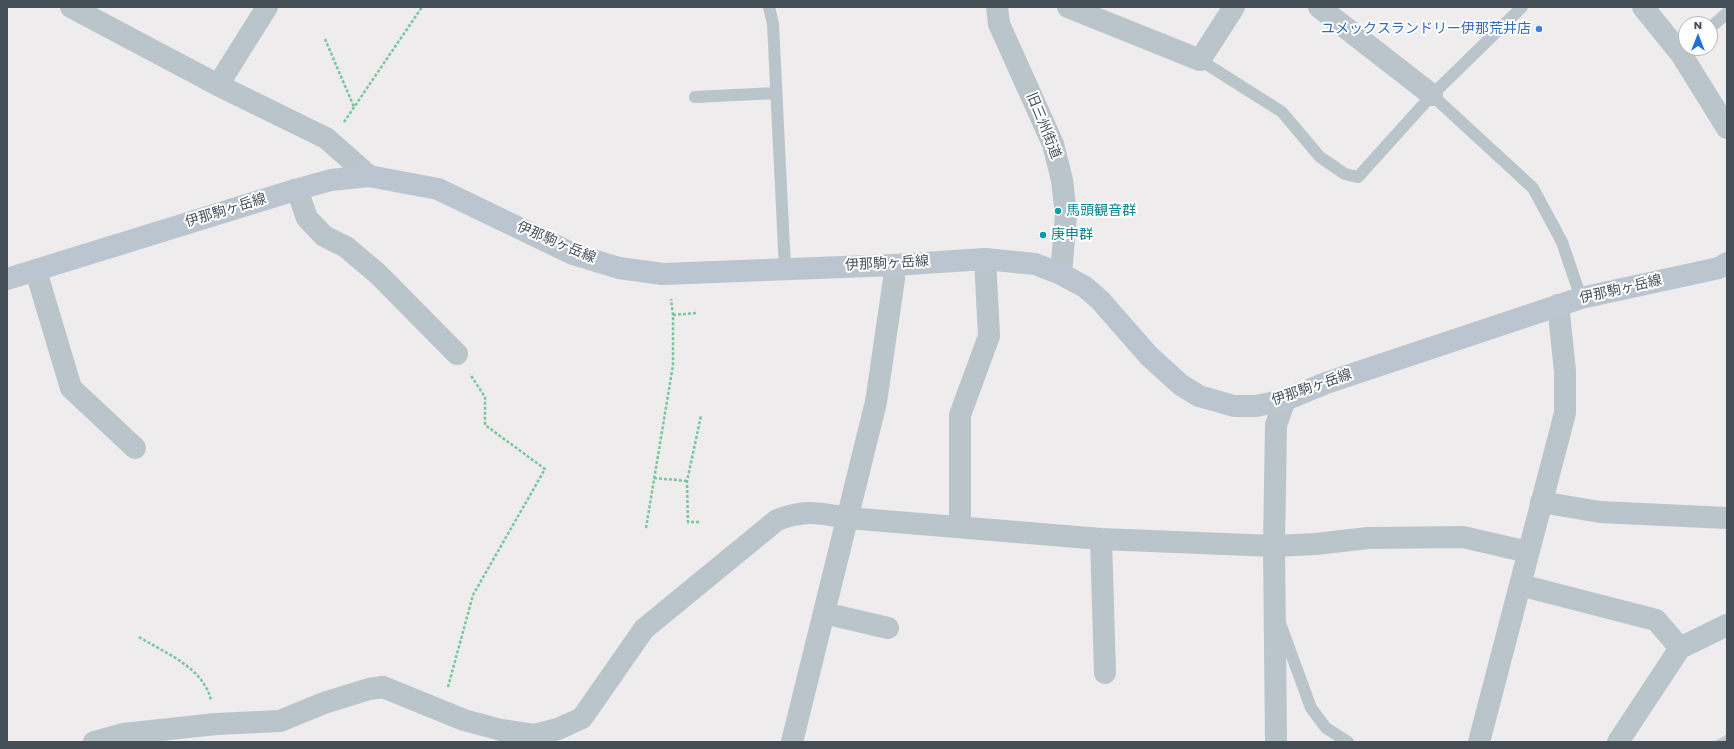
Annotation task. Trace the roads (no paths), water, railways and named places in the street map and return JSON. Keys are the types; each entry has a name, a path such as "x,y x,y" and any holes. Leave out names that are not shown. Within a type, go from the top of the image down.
{"main road":[{"name":"伊那駒ヶ岳線","path":"7,279 295,190 332,180 369,176 438,189 573,254 619,268 663,274 894,265 985,259 1035,264 1061,274 1085,287 1100,300 1149,356 1181,385 1199,396 1234,406 1256,406 1285,400 1326,383 1581,298 1719,268 1727,263"}],"street":[{"path":"70,7 218,85 326,138 369,176"},
{"path":"218,85 267,7"},
{"name":"旧三州街道","path":"997,7 999,24 1053,144 1062,180 1066,215 1061,274"},
{"path":"1068,7 1200,60 1234,7"},
{"path":"1319,7 1432,95"},
{"path":"1643,7 1678,45"},
{"path":"1687,56 1727,128"},
{"path":"295,190 307,218 324,236 346,247 378,274 457,354"},
{"path":"960,527 960,415 989,336 985,259"},
{"path":"792,742 876,402 894,279 894,265"},
{"path":"36,271 71,388 135,448"},
{"path":"1479,742 1565,413 1565,371 1558,305"},
{"path":"1276,742 1274,546 1276,425 1285,400"},
{"path":"1541,502 1600,512 1727,518"},
{"path":"94,742 123,734 216,724 280,721 332,701 369,689 383,687 399,692 441,712 501,730 534,735 558,729 582,718 644,629 777,520 795,514 815,512 848,518 1102,539 1274,546 1316,544 1368,538 1463,537 1528,552"},
{"path":"1102,539 1105,673"},
{"path":"1520,585 1656,620 1680,648"},
{"path":"824,613 888,628"},
{"path":"1618,742 1680,648 1727,625"}],"lane":[{"path":"769,7 773,24 785,269"},
{"path":"1200,60 1282,112 1320,157 1345,174 1358,177 1432,95 1522,7"},
{"path":"1718,21 1727,13"},
{"path":"695,97 776,93"},
{"path":"1432,95 1533,188 1562,242 1581,298"},
{"path":"1275,608 1311,708 1326,728 1348,742"}],"place":[{"name":"ユメックスランドリー伊那荒井店","path":"1539,29"},
{"name":"馬頭観音群","path":"1058,211"},
{"name":"庚申群","path":"1043,235"}]}
